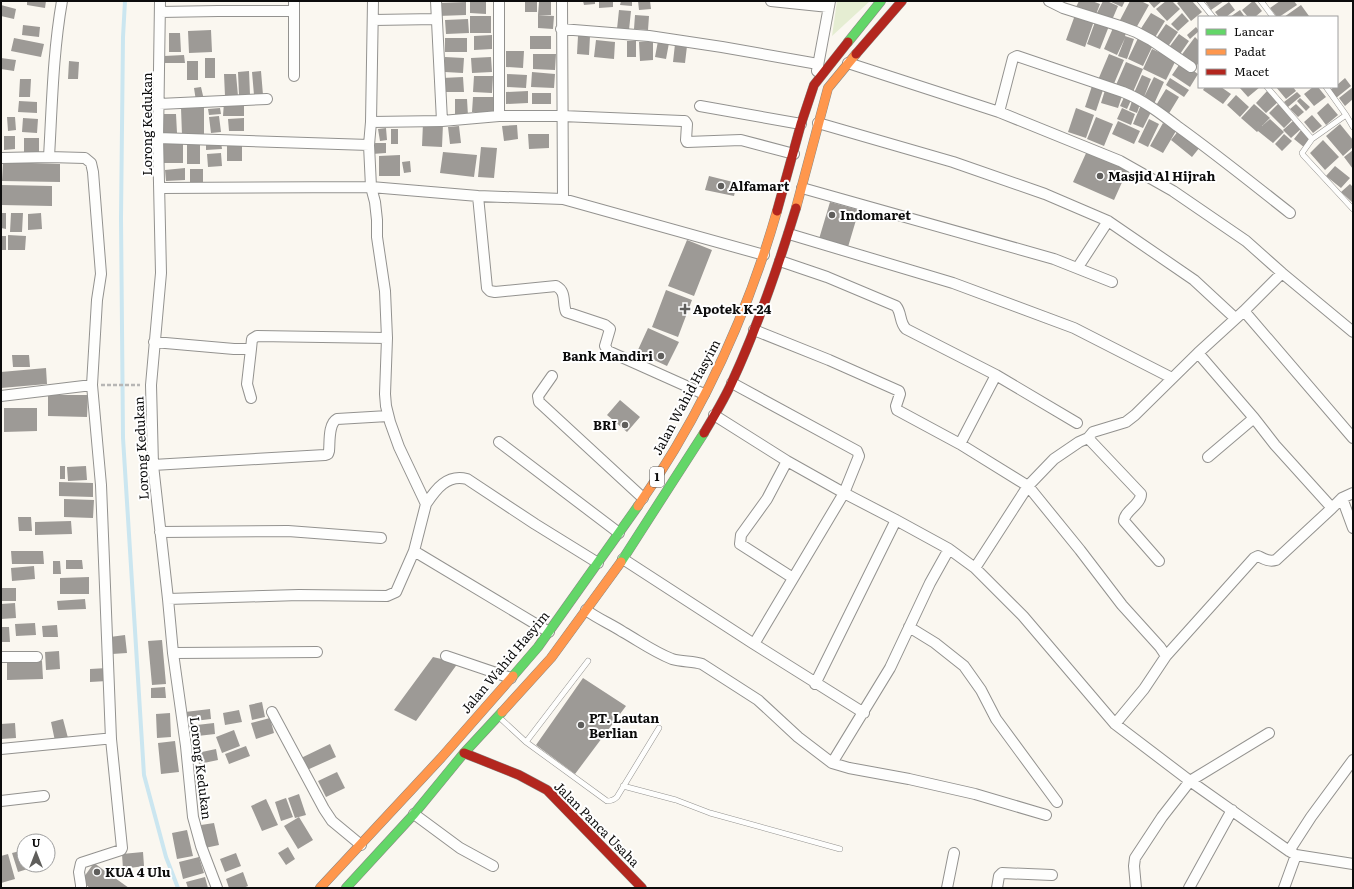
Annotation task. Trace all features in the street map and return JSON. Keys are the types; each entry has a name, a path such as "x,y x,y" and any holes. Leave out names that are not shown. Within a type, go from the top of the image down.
{"main road":[{"name":"Jalan Wahid Hasyim","path":"320,888 441,758 538,647 643,498 684,433 731,342 764,255 794,154 807,103 814,85 881,1"},
{"name":"1","path":"346,888 414,814 464,753 551,658 623,559 690,456 732,383 780,261 802,188 828,88 902,1"},
{"name":"Jalan Panca Usaha","path":"464,753 519,775 547,790 642,888"}],"street":[{"path":"49,157 56,50 62,1"},
{"name":"Lorong Kedukan","path":"160,1 158,138 161,273 151,385 153,465 168,599 172,652 186,746 193,817 201,846 217,888"},
{"path":"373,1 371,122 369,145 371,187 375,202 377,237 385,291 387,338 385,394 388,416 399,447 426,504"},
{"path":"436,1 442,121"},
{"path":"499,1 500,116"},
{"path":"562,1 563,199"},
{"path":"771,1 829,4 814,85"},
{"path":"1049,1 1063,8 1136,32 1151,40 1191,67"},
{"path":"160,12 228,6 294,6 294,76"},
{"path":"373,20 437,19"},
{"path":"561,29 663,38 722,46 818,64"},
{"path":"999,112 1013,58 1015,56 1123,92 1134,96 1145,103 1207,147 1290,213"},
{"path":"848,63 999,112 1120,161 1173,191 1246,241 1353,332"},
{"path":"159,104 267,99"},
{"path":"700,106 801,124"},
{"path":"371,122 442,121 500,116 562,116 685,121 687,124 687,142 740,140 794,154"},
{"path":"818,123 953,162 1044,194 1108,221 1199,284 1235,318"},
{"path":"158,138 369,145"},
{"path":"1,158 85,158 89,161 93,168 101,274 97,300 92,385 101,485 111,739 122,849 81,863 79,872 80,888"},
{"path":"160,188 371,187 478,196 563,199 764,255"},
{"path":"802,188 1054,259 1078,267 1112,282"},
{"path":"478,196 487,288 490,291 495,292 556,286 564,293 566,312 605,325 610,329 606,346 608,351 704,394"},
{"path":"1078,267 1108,221"},
{"path":"788,234 953,283 1066,325 1172,378"},
{"path":"780,261 827,277 896,306 899,310 903,326 906,329 996,375 1077,423"},
{"path":"975,568 1028,486 1054,459 1079,442 1088,438 1093,432 1129,420 1282,273"},
{"path":"1244,311 1353,438"},
{"path":"754,330 829,360 898,391 900,394 896,406 897,410 960,444 1028,486 1080,550 1122,606 1160,647 1166,656"},
{"path":"251,398 247,384 253,338 257,336 387,338"},
{"path":"154,342 234,349 251,349"},
{"path":"1198,353 1254,418 1275,445 1332,508"},
{"path":"960,444 996,375"},
{"path":"552,376 538,396 539,402 643,498"},
{"path":"732,383 857,451 859,456 844,493 754,644"},
{"path":"1,396 92,385"},
{"path":"714,415 787,461 949,549 975,568 1023,616 1115,724 1190,781 1293,853 1353,864"},
{"path":"153,465 325,455 328,454 329,451 331,426 333,421 337,419 388,416"},
{"path":"1208,457 1254,418"},
{"path":"1088,438 1141,494 1140,498 1126,516 1124,521 1159,561"},
{"path":"499,442 619,533"},
{"path":"787,461 767,499 741,535 740,544 792,578"},
{"path":"168,599 299,595 387,596 396,592 414,551 426,504 431,496 448,480 456,477 467,479 598,563"},
{"path":"1115,724 1144,689 1166,656 1254,558 1258,556 1271,561 1276,560 1342,498 1353,493"},
{"path":"1342,498 1353,528"},
{"path":"815,684 896,520"},
{"path":"160,532 288,531 381,538"},
{"path":"832,763 864,713 890,668 930,583 949,549"},
{"path":"414,551 549,632"},
{"path":"623,559 815,684 864,713"},
{"path":"586,610 597,618 666,656 673,659 693,661 702,664 758,700 798,737 832,763 849,768 909,779 975,794 1046,815"},
{"path":"909,627 935,643 964,666 981,690 996,719 1057,802"},
{"path":"172,652 317,652"},
{"path":"1,656 37,656"},
{"path":"446,656 511,678"},
{"path":"272,712 324,809 332,821 361,845"},
{"path":"1137,887 1135,858 1162,817 1190,781 1269,733"},
{"path":"1,749 104,738 111,739"},
{"path":"1284,888 1293,853 1311,817 1353,760"},
{"path":"1,801 44,796"},
{"path":"1189,888 1232,810"},
{"path":"414,814 460,848 493,866"},
{"path":"947,888 954,853"},
{"path":"998,888 999,876 1002,873 1052,875"}],"lane":[{"path":"1200,1 1212,16"},
{"path":"1261,1 1272,16"},
{"path":"1268,88 1312,139"},
{"path":"1327,88 1353,127"},
{"path":"1346,115 1312,139 1302,153 1353,209"},
{"path":"526,742 588,661"},
{"path":"498,716 526,742 607,801 614,800 659,728"},
{"path":"623,786 676,800 710,813 840,849"}],"path":[{"path":"114,384 138,385"}],"green space":[{"path":"837,1 870,1 832,36"}],"building":[{"path":"27,1 46,1 45,8 27,5"},
{"path":"470,1 486,1 486,14 470,13"},
{"path":"525,1 537,1 537,12 525,12"},
{"path":"583,1 595,1 595,4 584,5"},
{"path":"599,1 613,1 613,7 599,8"},
{"path":"621,1 632,1 632,6 620,5"},
{"path":"638,1 650,1 651,9 639,10"},
{"path":"1079,1 1092,1 1100,4 1095,17 1075,9"},
{"path":"1103,1 1107,1 1118,6 1112,20 1097,13"},
{"path":"1109,1 1125,1 1122,7"},
{"path":"1130,1 1141,1 1149,5 1135,30 1119,22"},
{"path":"1148,1 1162,1 1154,8"},
{"path":"1166,1 1172,1 1180,9 1167,21 1156,9"},
{"path":"1180,1 1192,1 1202,12 1191,21 1177,3"},
{"path":"1205,1 1224,1 1211,10"},
{"path":"1254,1 1262,11 1256,16 1247,16 1242,10"},
{"path":"1280,1 1294,1 1297,5 1280,16 1276,16 1270,8"},
{"path":"466,2 466,15 438,16 437,3"},
{"path":"539,2 551,2 551,15 538,15"},
{"path":"1229,2 1235,10 1227,16 1218,16 1215,12"},
{"path":"1,5 16,9 14,19 1,16"},
{"path":"1301,5 1309,16 1285,16"},
{"path":"619,10 631,11 629,30 617,29"},
{"path":"1240,10 1244,16 1231,16"},
{"path":"1151,13 1165,21 1154,39 1140,30"},
{"path":"1182,13 1189,21 1178,31 1171,24"},
{"path":"538,15 554,16 553,29 538,28"},
{"path":"635,15 649,16 648,30 634,29"},
{"path":"1075,15 1094,21 1085,47 1066,40"},
{"path":"470,16 491,16 491,33 470,33"},
{"path":"468,19 469,33 446,34 445,20"},
{"path":"1095,22 1109,26 1100,49 1087,44"},
{"path":"1166,24 1178,32 1167,48 1155,40"},
{"path":"23,25 40,27 39,37 22,35"},
{"path":"1196,27 1198,30 1198,32 1190,39 1187,35"},
{"path":"1113,28 1126,33 1125,36 1134,39 1127,59 1118,56 1125,38 1117,55 1104,49"},
{"path":"211,30 212,52 189,53 188,31"},
{"path":"169,33 180,33 181,52 169,52"},
{"path":"1179,34 1189,41 1178,57 1167,50"},
{"path":"492,35 492,49 474,50 474,36"},
{"path":"530,36 551,36 551,49 530,49"},
{"path":"578,36 590,36 589,55 577,54"},
{"path":"1139,36 1154,43 1143,66 1128,59"},
{"path":"1195,37 1198,40 1198,64 1195,68 1180,57"},
{"path":"14,38 44,44 41,57 11,51"},
{"path":"445,38 467,38 467,52 445,52"},
{"path":"596,40 615,42 614,59 594,57"},
{"path":"627,41 636,41 636,57 627,57"},
{"path":"653,41 653,60 640,61 639,42"},
{"path":"658,41 669,43 666,59 655,57"},
{"path":"675,44 687,46 685,63 673,62"},
{"path":"1152,49 1176,60 1166,80 1143,69"},
{"path":"506,51 524,51 523,68 506,67"},
{"path":"533,54 556,54 555,70 533,69"},
{"path":"1109,54 1124,60 1113,86 1098,80"},
{"path":"184,55 185,63 165,63 164,56"},
{"path":"445,57 464,58 463,73 445,72"},
{"path":"491,57 492,72 472,73 471,58"},
{"path":"1,58 16,60 14,71 1,69"},
{"path":"205,58 215,58 215,78 205,78"},
{"path":"69,61 79,62 78,79 68,79"},
{"path":"187,61 198,61 198,80 187,80"},
{"path":"1126,62 1143,69 1133,92 1116,85"},
{"path":"1181,62 1198,74 1190,87 1172,75"},
{"path":"249,71 250,95 239,95 238,72"},
{"path":"261,71 263,95 254,95 252,72"},
{"path":"532,72 555,74 554,88 531,87"},
{"path":"224,74 236,74 238,96 225,96"},
{"path":"507,74 527,75 526,88 507,87"},
{"path":"1142,75 1151,79 1144,97 1134,93"},
{"path":"474,76 493,76 492,93 473,92"},
{"path":"463,77 464,92 443,92 442,78"},
{"path":"1154,77 1164,82 1154,104 1143,99"},
{"path":"1170,78 1189,90 1184,97 1166,85"},
{"path":"1345,78 1351,86 1336,98 1330,90 1333,88 1338,88 1338,84"},
{"path":"20,79 31,79 30,97 19,97"},
{"path":"1093,83 1104,87 1096,111 1085,107"},
{"path":"201,87 204,100 196,101 194,88"},
{"path":"1106,87 1123,93 1118,108 1101,103"},
{"path":"1353,87 1353,99 1345,106 1339,98"},
{"path":"1204,88 1222,88 1231,94 1223,104 1203,90"},
{"path":"1240,88 1259,88 1248,97"},
{"path":"1277,88 1294,88 1296,91 1286,99"},
{"path":"1312,88 1319,88 1326,97 1314,106 1304,94"},
{"path":"1166,89 1179,97 1168,115 1155,107"},
{"path":"528,91 528,103 506,104 506,92"},
{"path":"1267,91 1278,102 1266,113 1256,103"},
{"path":"1297,92 1301,96 1288,107 1284,102"},
{"path":"532,93 551,93 551,104 532,104"},
{"path":"1126,93 1133,96 1127,109 1120,106"},
{"path":"1236,95 1249,107 1240,117 1227,105"},
{"path":"473,97 495,97 495,112 472,112"},
{"path":"1133,98 1141,101 1137,113 1129,110"},
{"path":"1300,98 1310,107 1306,111 1297,101"},
{"path":"455,99 467,99 468,116 455,116"},
{"path":"19,101 37,102 37,113 18,112"},
{"path":"224,102 244,103 244,116 223,116"},
{"path":"1328,103 1338,115 1326,125 1317,113"},
{"path":"1254,104 1270,118 1262,126 1270,119 1284,132 1273,143 1241,118"},
{"path":"1278,104 1293,119 1284,128 1269,113"},
{"path":"1296,104 1304,112 1298,117 1290,109"},
{"path":"1141,105 1152,110 1143,128 1133,124"},
{"path":"204,107 204,134 182,135 181,108"},
{"path":"220,108 221,114 209,115 208,109"},
{"path":"1076,108 1094,115 1086,138 1068,132"},
{"path":"1122,108 1135,114 1131,125 1117,119"},
{"path":"162,114 176,114 177,133 163,134"},
{"path":"1312,115 1322,126 1313,133 1304,122"},
{"path":"219,116 221,132 211,133 209,117"},
{"path":"7,117 15,117 16,130 8,131"},
{"path":"1096,117 1113,124 1104,146 1087,139"},
{"path":"23,118 38,119 37,133 22,132"},
{"path":"244,118 244,131 229,131 228,119"},
{"path":"1149,119 1159,124 1148,147 1138,142"},
{"path":"1294,120 1302,128 1291,138 1283,130"},
{"path":"1118,121 1140,131 1134,144 1112,134"},
{"path":"423,123 443,124 442,147 422,146"},
{"path":"1163,123 1176,131 1163,153 1150,146"},
{"path":"1340,124 1353,140 1353,147 1343,156 1326,136"},
{"path":"517,125 518,139 504,141 502,126"},
{"path":"459,126 461,143 450,144 448,127"},
{"path":"386,128 387,140 380,141 378,129"},
{"path":"391,129 398,129 398,144 391,144"},
{"path":"1179,130 1200,147 1192,157 1171,140"},
{"path":"1301,130 1312,139 1305,148 1294,139"},
{"path":"528,134 549,134 549,148 529,149"},
{"path":"1284,134 1292,141 1282,151 1275,144"},
{"path":"4,136 15,136 15,149 4,150"},
{"path":"24,138 39,138 39,156 24,156"},
{"path":"1323,140 1339,157 1325,170 1310,153"},
{"path":"187,142 200,142 200,164 187,164"},
{"path":"206,142 221,142 222,149 206,150"},
{"path":"162,143 183,143 183,163 162,163"},
{"path":"227,143 242,143 242,161 227,161"},
{"path":"371,143 386,143 386,153 372,154"},
{"path":"481,147 497,148 494,178 478,177"},
{"path":"1353,150 1353,169 1344,157"},
{"name":"Masjid Al Hijrah","path":"1087,151 1128,169 1114,200 1073,182"},
{"path":"443,152 477,155 474,177 440,173"},
{"path":"221,153 222,166 208,167 207,154"},
{"path":"400,155 400,176 379,176 379,156"},
{"path":"410,161 411,172 404,173 402,162"},
{"path":"3,162 60,164 60,182 2,181"},
{"path":"1335,166 1350,178 1341,188 1326,176"},
{"path":"185,168 185,180 166,181 165,170"},
{"path":"190,169 203,169 203,182 190,182"},
{"name":"Alfamart","path":"709,176 737,183 734,196 705,190"},
{"path":"1350,184 1353,187 1353,203 1341,192"},
{"path":"1,185 52,186 52,206 1,205"},
{"path":"830,202 859,210 848,247 819,239"},
{"path":"1,213 6,213 6,229 1,228"},
{"path":"11,213 23,213 22,232 10,232"},
{"path":"41,213 42,229 28,230 28,214"},
{"path":"8,235 26,236 25,250 8,250"},
{"path":"1,236 6,236 6,250 1,250"},
{"path":"687,240 712,250 694,296 668,286"},
{"path":"666,290 692,300 678,337 652,327"},
{"path":"648,328 679,342 667,366 637,352"},
{"path":"12,355 29,355 30,367 13,367"},
{"path":"46,368 47,384 1,388 1,372"},
{"path":"48,395 88,395 87,417 48,416"},
{"path":"620,400 640,417 627,432 607,415"},
{"path":"4,408 37,408 37,431 4,432"},
{"path":"60,466 65,466 65,479 60,479"},
{"path":"86,466 87,480 68,481 67,467"},
{"path":"59,482 93,483 93,497 59,496"},
{"path":"64,499 94,500 93,518 64,517"},
{"path":"18,517 31,517 32,531 19,531"},
{"path":"71,521 72,534 35,535 35,522"},
{"path":"11,551 43,551 44,564 12,564"},
{"path":"66,560 82,560 83,569 66,569"},
{"path":"53,561 60,561 61,574 53,574"},
{"path":"34,566 35,579 12,581 11,568"},
{"path":"89,577 89,594 60,594 60,578"},
{"path":"1,588 16,588 16,601 1,601"},
{"path":"85,599 86,609 58,610 57,601"},
{"path":"15,603 16,618 1,619 1,604"},
{"path":"35,623 36,635 16,636 15,624"},
{"path":"57,625 58,637 43,637 42,626"},
{"path":"1,627 9,627 10,642 1,642"},
{"path":"125,635 127,653 112,654 110,637"},
{"path":"162,640 166,684 152,685 148,641"},
{"path":"59,651 60,669 46,670 45,652"},
{"path":"433,657 458,663 416,721 394,710"},
{"path":"42,661 43,679 7,680 7,662"},
{"path":"107,668 107,681 90,682 90,669"},
{"name":"PT. Lautan Berlian","path":"583,678 626,706 575,774 536,745"},
{"path":"165,687 166,698 151,698 151,688"},
{"path":"262,702 265,717 252,720 249,705"},
{"path":"210,709 211,719 186,722 185,712"},
{"path":"239,710 242,722 225,725 223,713"},
{"path":"170,713 171,737 157,738 156,714"},
{"path":"270,718 274,733 256,739 251,723"},
{"path":"63,719 68,738 55,741 51,722"},
{"path":"15,723 16,738 1,739 1,724"},
{"path":"214,723 215,734 189,737 188,726"},
{"path":"234,730 240,746 222,753 216,737"},
{"path":"175,741 179,772 161,774 158,743"},
{"path":"330,744 336,757 307,770 301,758"},
{"path":"246,746 250,756 229,764 225,754"},
{"path":"216,749 218,760 199,764 197,753"},
{"path":"337,772 345,788 326,797 318,781"},
{"path":"299,794 306,815 295,818 288,798"},
{"path":"286,798 293,817 281,821 275,802"},
{"path":"266,799 278,825 262,831 251,806"},
{"path":"299,817 313,840 298,849 284,826"},
{"path":"214,823 219,845 205,848 201,825"},
{"path":"187,830 193,856 177,859 172,833"},
{"path":"288,847 295,859 286,865 278,853"},
{"path":"16,852 16,866 12,853"},
{"path":"143,852 144,866 123,869 122,854"},
{"path":"236,853 241,866 225,872 220,859"},
{"path":"8,854 15,879 1,883 1,856"},
{"path":"199,857 204,873 183,879 179,862"},
{"name":"KUA 4 Ulu","path":"94,863 129,888 90,888 81,881"},
{"path":"243,872 248,886 243,888 229,888 226,879"},
{"path":"205,877 208,888 188,888 186,882"}],"waterway":[{"path":"125,1 123,37 121,218 123,438 144,775 166,857 178,888"}],"traffic: fast":[{"path":"848,42 881,1"},
{"path":"621,562 704,433"},
{"path":"513,676 538,647 638,506"},
{"path":"346,888 414,814 464,753 502,712"}],"traffic: slow":[{"path":"796,208 828,88 856,54"},
{"path":"638,506 682,437 720,364 751,289 777,211"},
{"path":"502,712 551,658 621,562"},
{"path":"320,888 441,758 513,676"}],"traffic: jam":[{"path":"856,54 902,1"},
{"path":"777,211 801,124 814,85 848,42"},
{"path":"704,433 729,389 759,318 796,208"},
{"path":"464,753 519,775 547,790 642,888"}],"place":[{"name":"Masjid Al Hijrah","path":"1100,176"},
{"name":"Alfamart","path":"721,186"},
{"name":"Indomaret","path":"832,215"},
{"name":"Apotek K-24","path":"685,309"},
{"name":"Bank Mandiri","path":"661,356"},
{"name":"BRI","path":"625,425"},
{"name":"PT. Lautan Berlian","path":"581,725"},
{"name":"KUA 4 Ulu","path":"97,872"}]}
